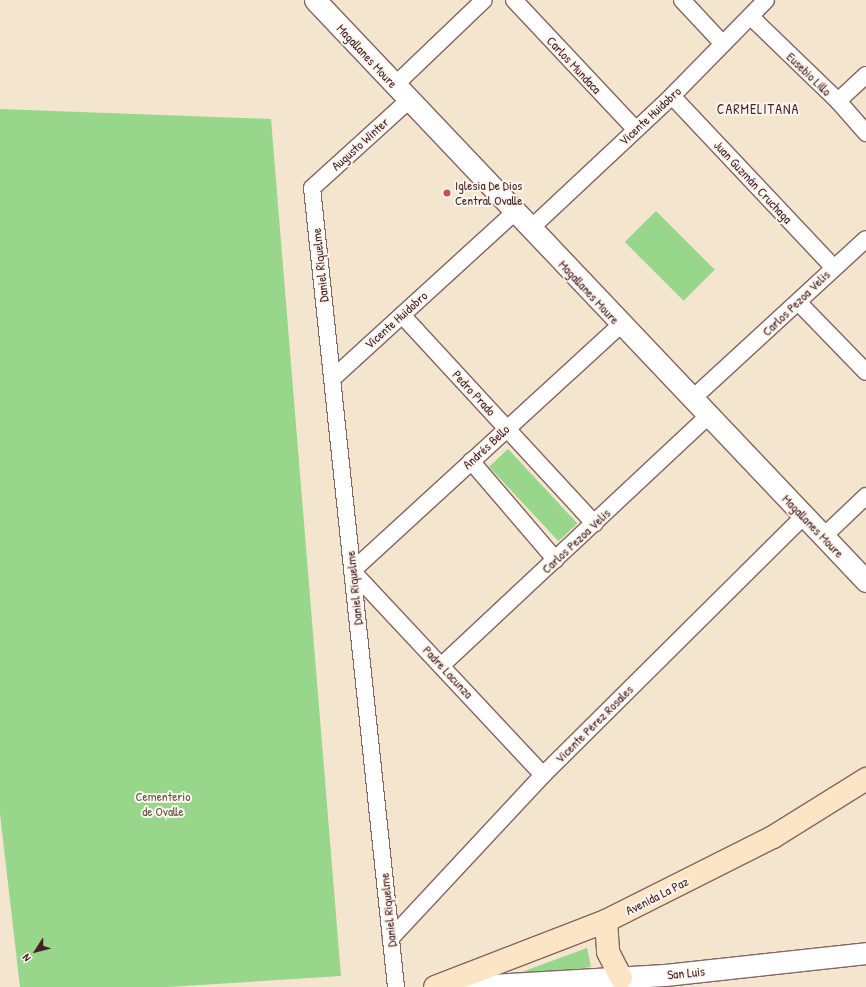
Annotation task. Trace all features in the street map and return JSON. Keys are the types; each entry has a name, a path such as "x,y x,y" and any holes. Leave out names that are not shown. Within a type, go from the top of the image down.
{"main road":[{"name":"Avenida La Paz","path":"435,987 606,921 773,837 866,779"},
{"path":"606,921 608,952 621,978"}],"street":[{"name":"Magallanes Moure","path":"315,0 620,325 824,536 866,582"},
{"name":"Augusto Winter","path":"312,188 402,93 484,0"},
{"name":"Carlos Mundaca","path":"514,0 635,129"},
{"path":"682,0 723,44"},
{"name":"Vicente Huidobro","path":"530,229 635,129 672,96 766,0"},
{"name":"Eusebio Lillo","path":"751,17 838,101 866,133"},
{"path":"838,101 866,75"},
{"name":"Juan Guzmán Cruchaga","path":"672,96 833,267"},
{"name":"Daniel Riquelme","path":"312,188 396,987"},
{"name":"Vicente Huidobro","path":"332,379 514,213"},
{"name":"Carlos Pezoa Velis","path":"692,399 799,303 833,267 866,240"},
{"path":"799,303 866,372"},
{"name":"Pedro Prado","path":"402,315 596,524"},
{"name":"Andrés Bello","path":"352,571 620,325"},
{"name":"Carlos Pezoa Velis","path":"442,665 596,524 708,416"},
{"path":"471,461 556,560"},
{"path":"824,536 866,496"},
{"name":"Vicente Pérez Rosales","path":"391,938 543,775 804,516"},
{"name":"Padre Lacunza","path":"352,571 442,665 543,775"},
{"name":"San Luis","path":"458,987 621,978 666,981 866,953"}],"green space":[{"name":"Cementerio de Ovalle","path":"0,109 271,119 341,976 168,987 20,987 0,814"},
{"path":"656,211 715,270 684,301 625,242"},
{"path":"508,449 578,524 559,541 489,467"},
{"path":"587,948 591,967 500,980"}],"place":[{"name":"Iglesia De Dios Central Ovalle","path":"447,193"}],"district":[{"name":"CARMELITANA","path":"758,109"}]}
